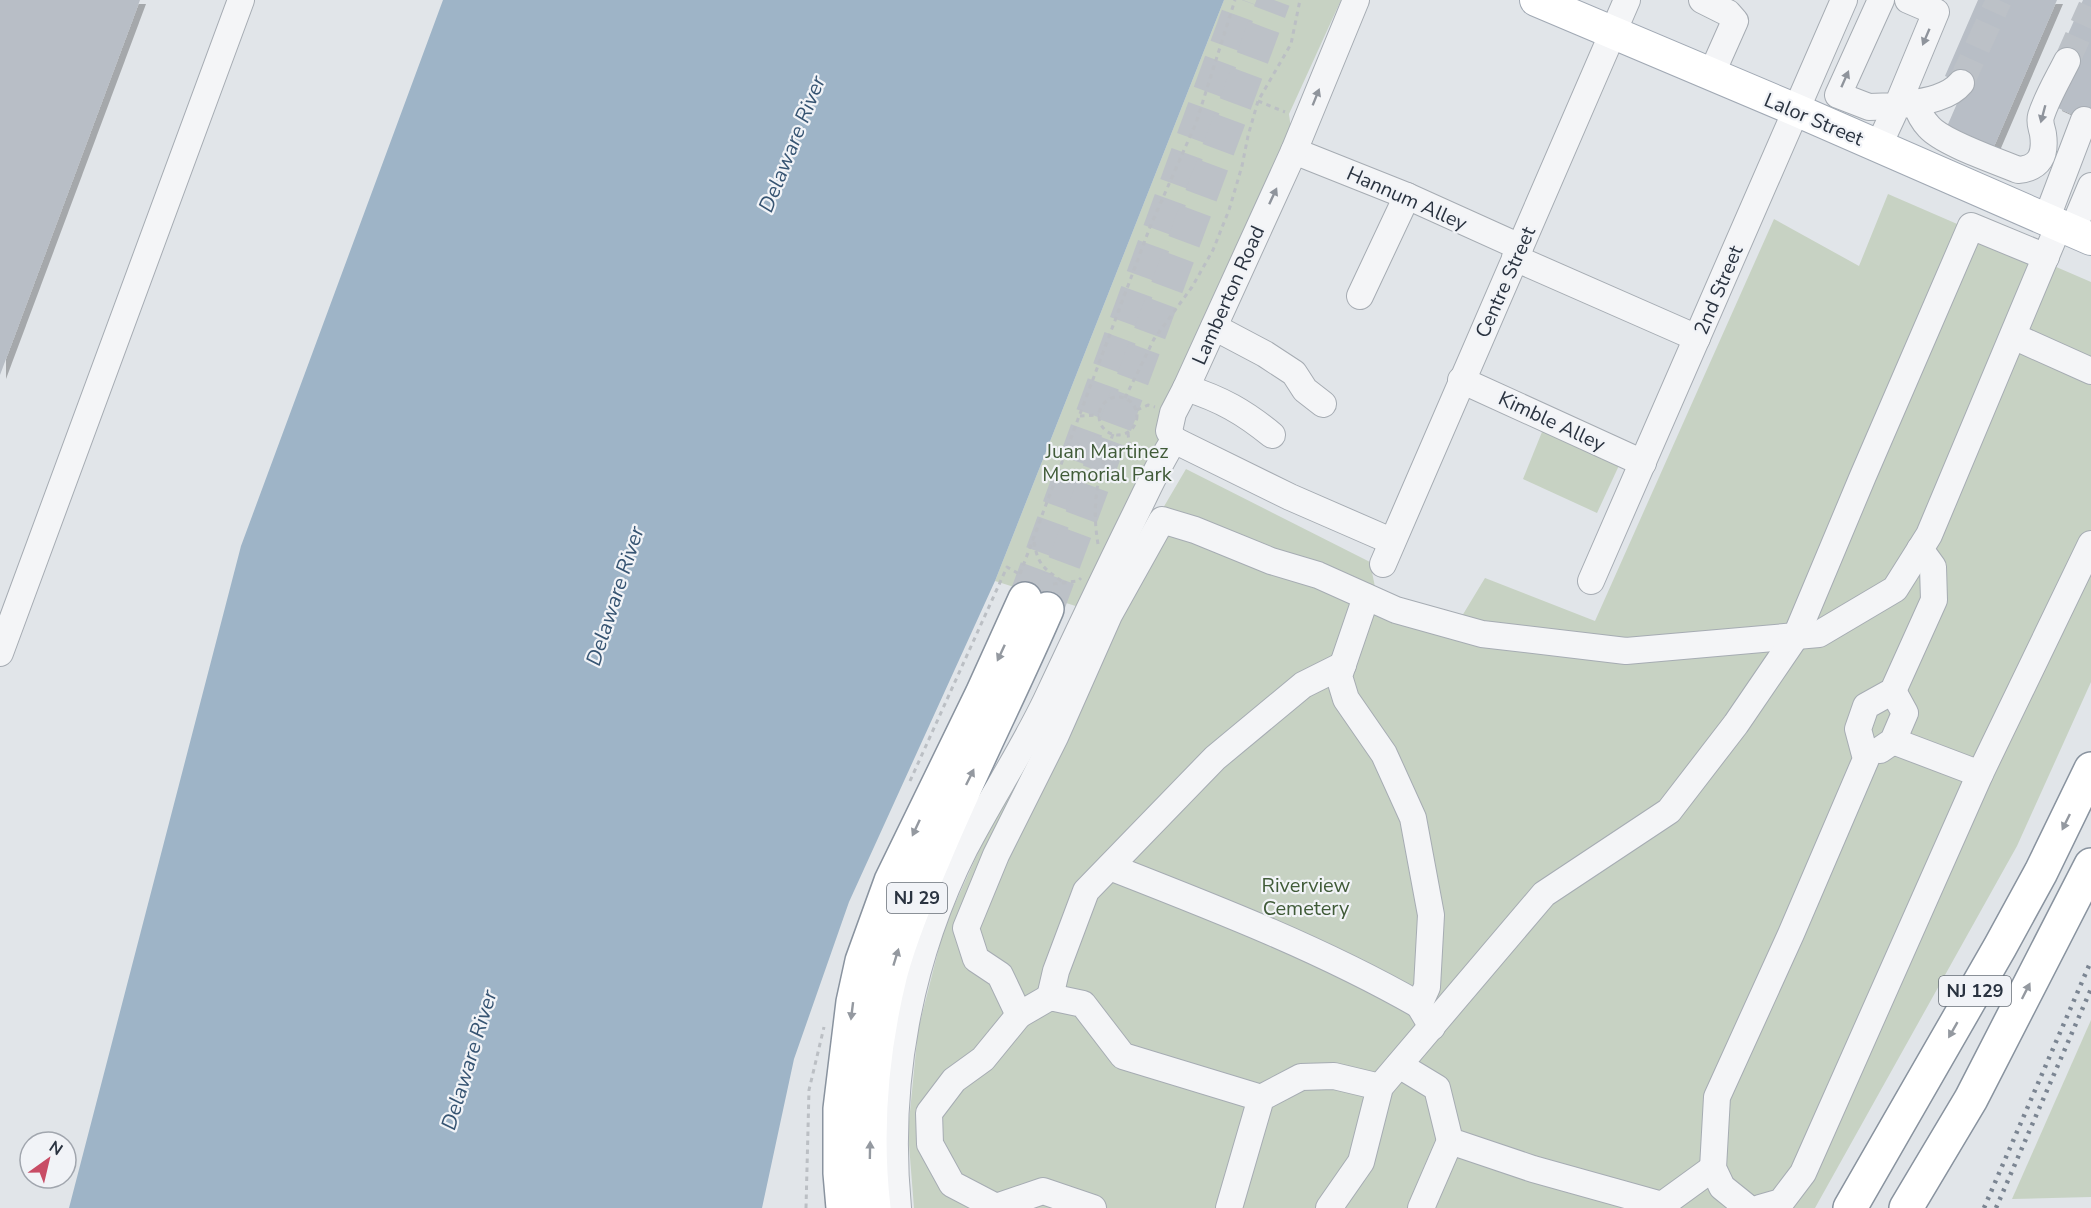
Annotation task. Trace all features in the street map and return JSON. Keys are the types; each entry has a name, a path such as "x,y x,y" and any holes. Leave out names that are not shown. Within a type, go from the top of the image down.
{"highway":[{"name":"NJ 29","path":"843,1208 840,1173 840,1109 853,1002 862,961 896,870 982,694 1038,588"},
{"name":"NJ 29","path":"874,1208 870,1170 871,1105 880,1024 891,972 911,914 957,802 1004,706 1038,588"},
{"name":"NJ 129","path":"1850,1208 2016,919 2091,769"},
{"name":"NJ 129","path":"1971,1099 2091,865"},
{"path":"1906,1208 1971,1099"},
{"path":"827,1208 824,1172 840,1109"}],"main road":[{"name":"Lalor Street","path":"1536,0 1797,110 2067,229"}],"street":[{"path":"0,653 241,0"},
{"name":"Lamberton Road","path":"1174,441 1169,431 1173,413 1294,151 1356,0"},
{"name":"Centre Street","path":"1174,441 1290,497 1387,552 1627,0"},
{"path":"1702,0 1728,13 1735,21 1711,75"},
{"name":"2nd Street","path":"1591,581 1845,0"},
{"path":"1881,0 1838,95 1869,108 1906,104 1937,97 1954,90 1961,82"},
{"path":"1878,147 1906,104 1936,12 1908,0"},
{"path":"1906,104 1919,114 1929,128 1943,138 2018,170 2029,169 2036,165 2044,149 2040,120 2067,61"},
{"path":"2067,229 2085,120"},
{"name":"Hannum Alley","path":"1294,151 1407,196 1518,253 1697,338"},
{"path":"1019,1016 1000,975 976,959 966,928 996,855 1055,737 1109,615 1162,520 1195,530 1271,561 1318,575 1396,610 1482,634 1626,651 1819,634 1895,589 1929,535 2046,257 2067,229 2091,186"},
{"path":"1360,296 1407,196"},
{"path":"1329,1208 1360,1162 1380,1088 1399,1065 1425,1016 1544,894 1669,811 1736,724 1796,636 1971,226 2046,257"},
{"path":"1214,327 1265,354 1293,373 1305,390 1323,404"},
{"path":"2013,336 2091,371"},
{"name":"Kimble Alley","path":"1461,380 1643,463"},
{"path":"1186,388 1216,398 1237,409 1272,435"},
{"path":"898,1208 894,1172 894,1126 900,1051 920,962 931,927 966,847 1028,737 1105,574 1159,466 1174,441"},
{"path":"1760,1208 1781,1202 1803,1173 1980,774 2091,544"},
{"path":"1866,759 1858,729 1866,706 1893,691 1934,600 1933,567 1920,549"},
{"path":"1366,597 1339,676 1346,699 1384,754 1413,818 1431,915 1425,1016"},
{"path":"1050,997 1056,971 1086,891 1215,758 1303,685 1343,665"},
{"path":"1749,1208 1722,1187 1713,1168 1717,1097 1791,934 1866,759 1893,741 1905,713 1893,691"},
{"path":"1893,741 1980,774"},
{"path":"1110,867 1211,907 1369,976 1425,1016"},
{"path":"1093,1208 1043,1191 996,1207 952,1184 930,1144 929,1113 954,1080 983,1059 1019,1016 1050,997 1083,1004 1123,1056 1262,1098"},
{"path":"1399,1065 1437,1088 1450,1141 1422,1208"},
{"path":"1229,1208 1262,1098 1301,1077 1334,1076 1380,1088"},
{"name":"NJ 129","path":"1925,1208 1971,1099"},
{"path":"1450,1141 1533,1169 1662,1207 1713,1168"}],"path":[{"path":"1038,588 1034,542 1150,227 1196,123 1235,0"},
{"path":"1125,398 1154,339 1192,287 1213,250 1229,210 1258,101 1291,44 1299,0"},
{"path":"1258,101 1285,112"},
{"path":"1119,396 1134,404 1137,410 1137,423 1123,435 1113,434 1103,427 1099,416 1107,400 1119,396"},
{"path":"1137,410 1148,405 1163,409"},
{"path":"1079,417 1099,416"},
{"path":"1096,554 1098,543 1096,486 1113,434"},
{"path":"1034,542 1037,560 1043,567 1038,588"},
{"path":"908,786 1007,567 1038,588 1078,581 1083,575"}],"green space":[{"name":"Juan Martinez Memorial Park","path":"1224,0 1341,0 1289,114 1294,151 1174,440 1165,483 1095,612 995,581"},
{"name":"Riverview Cemetery","path":"1888,194 2091,282 2091,682 2017,846 1815,1208 914,1208 908,1132 918,1030 944,928 991,824 1092,629 1186,469 1370,562 1375,587 1459,621 1485,578 1595,621 1774,219 1859,266"},
{"path":"1544,427 1622,459 1597,513 1523,479"},
{"path":"2091,1020 2091,1197 2012,1199"}],"water":[{"name":"Delaware River","path":"443,0 1224,0 995,581 849,902 794,1059 762,1208 69,1208 74,1190 78,1190 78,1173 241,546"}],"building":[{"path":"0,0 140,0 0,375"},
{"path":"1978,0 2057,0 1989,158 1939,145 1965,85 1945,76"},
{"path":"2083,0 2091,0 2091,123 2056,107 2058,57"}],"tunnel":[{"path":"1025,599 1243,0"},
{"path":"1047,609 1274,0"},
{"path":"1961,83 1999,0"},
{"path":"2067,61 2091,7"}],"railway":[{"path":"1984,1208 2091,961"},
{"path":"1996,1208 2091,989"}]}
